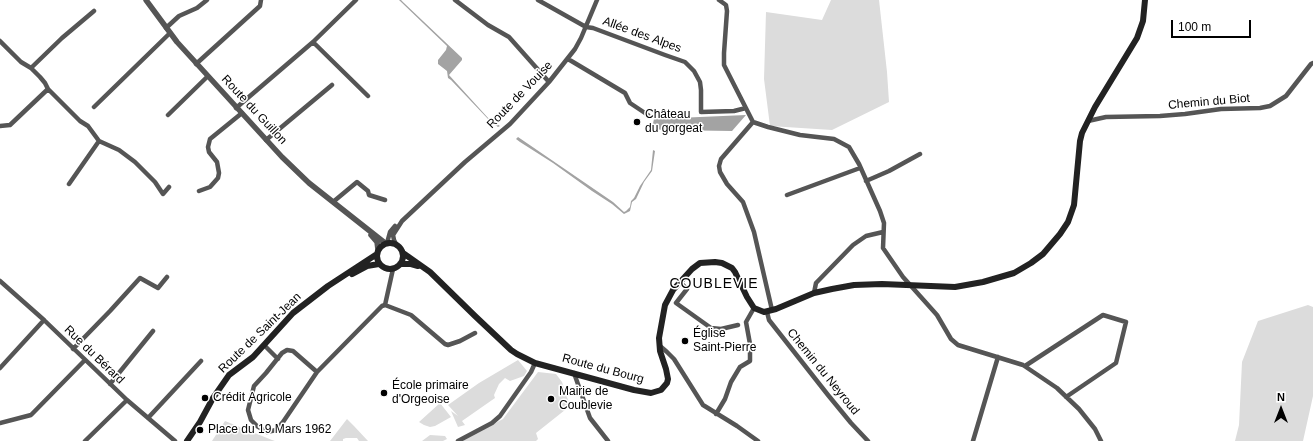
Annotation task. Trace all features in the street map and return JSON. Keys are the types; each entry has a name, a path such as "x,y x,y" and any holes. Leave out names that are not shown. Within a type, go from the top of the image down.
{"main road":[{"path":"754,308 768,311 814,293 854,285 882,284 955,287 983,282 1014,273 1043,254 1060,234 1072,214 1080,141 1088,121 1137,38 1143,21 1145,0"},
{"path":"386,243 396,244 401,248 403,253 400,264 393,269 386,268 379,264 377,259 378,252 386,243"},
{"name":"Route de Saint-Jean","path":"186,441 200,422 213,398 229,375 253,357 293,312 378,252"},
{"name":"Route du Bourg","path":"403,253 430,272 450,292"},
{"name":"Route du Bourg","path":"400,264 419,266 429,273 511,350 521,356 535,363 643,392 656,392 665,387 668,379 660,346 661,325 665,305 673,290 700,262 707,261 729,265 736,272 747,297 754,308"},
{"name":"Route de Saint-Jean","path":"328,286 367,266 379,264"}],"street":[{"name":"Route du Guillon","path":"146,0 166,28 196,64 266,140 309,183 386,243"},
{"path":"166,28 179,16 197,8 207,0"},
{"path":"196,64 260,6 261,0"},
{"path":"236,108 313,42 356,0"},
{"path":"455,0 488,25 509,37 550,82"},
{"path":"538,0 586,27"},
{"name":"Route de Vouise","path":"386,243 390,232 396,225 465,162 510,124 550,82 568,60 578,44 597,0"},
{"path":"719,0 726,5 727,11 724,65 753,122 768,128 834,140 849,147 880,211 884,223 883,248 911,286 937,315 951,339 958,345 1025,366 1057,388 1079,409 1095,429 1101,441"},
{"path":"31,68 62,38 94,11"},
{"name":"Allée des Alpes","path":"586,27 685,62 694,71 700,82 701,112 734,111 746,108"},
{"path":"94,107 170,33"},
{"path":"0,41 21,62 31,68 45,83 48,89 80,121 88,126 99,141 119,150 135,162 155,182 163,194 169,187"},
{"path":"313,42 368,96"},
{"path":"568,60 625,93 630,103 648,115"},
{"name":"Chemin du Biot","path":"1088,121 1106,117 1160,116 1185,114 1221,108 1260,108 1270,106 1286,96 1313,63"},
{"path":"168,114 208,76"},
{"path":"266,140 332,85"},
{"path":"0,126 10,125 48,89"},
{"path":"198,190 210,187 218,178 219,173 217,162 209,152 208,147 210,139 242,113"},
{"name":"Chemin du Neyroud","path":"753,122 721,159 719,166 720,172 743,202 754,232 769,320 828,395 868,441"},
{"path":"69,184 99,141"},
{"path":"866,181 889,171 920,154"},
{"path":"787,195 860,168"},
{"path":"333,202 357,182 368,191 369,195 385,200"},
{"name":"Route de Vouise","path":"396,244 393,235 402,221"},
{"name":"Route du Guillon","path":"359,223 377,242 378,252"},
{"path":"814,293 816,283 853,245 866,236 883,232"},
{"path":"317,372 293,350 287,350 254,386 250,396 248,410 251,420 267,432 276,430 317,372 382,306 385,305 393,269"},
{"path":"73,349 140,278 158,288 167,277"},
{"name":"Rue du Bérard","path":"0,281 44,320 127,400 175,441"},
{"path":"680,282 687,289 676,303 711,328 721,329 738,325"},
{"path":"385,305 410,315 444,344 448,345 460,341 475,333"},
{"path":"716,414 740,367 750,360 750,344 746,322 754,308"},
{"path":"1025,366 1103,315 1126,322 1116,363 1066,397"},
{"path":"0,368 44,320"},
{"path":"110,384 153,331"},
{"path":"264,345 278,359"},
{"path":"660,346 674,359 703,406 737,426 758,441"},
{"path":"973,441 998,357"},
{"path":"0,423 31,415 85,360"},
{"path":"148,418 201,361"},
{"path":"458,441 500,416 531,372 535,363"},
{"path":"574,373 590,418 608,441"},
{"path":"85,441 127,400"}],"shaded area":[{"path":"399,0 401,0 462,58 462,60 449,75 489,119 500,126 498,127 489,120 448,78 447,71 438,64 438,60 446,50 447,46"},
{"path":"831,0 879,0 889,102 832,130 770,126 764,79 766,12 822,20"},
{"path":"746,115 732,131 665,130 652,128 654,119"},
{"path":"518,137 613,202 624,212 630,207 631,201 651,170 653,150 655,151 652,171 644,182 636,199 632,202 630,211 624,214 553,163 520,142 516,139"},
{"path":"1308,305 1313,307 1313,396 1303,441 1235,441 1239,425 1242,362 1258,321"},
{"path":"518,360 527,371 524,376 510,381 505,378 499,384 494,395 495,398 462,421 465,425 458,427 451,411 458,416 448,405 479,383"},
{"path":"538,372 556,374 562,382 570,406 536,433 538,439 536,441 461,441 503,419"},
{"path":"440,403 451,417 435,426 430,427 419,422"},
{"path":"347,419 368,441 359,441 357,438 346,438 343,439 343,441 330,441"},
{"path":"225,421 272,440 275,441 212,441"},
{"path":"430,435 445,436 447,439 443,441 422,441"}],"place":[{"name":"Château du gorgeat","path":"637,122"},
{"name":"Église Saint-Pierre","path":"685,341"},
{"name":"École primaire d'Orgeoise","path":"384,393"},
{"name":"Crédit Agricole","path":"205,398"},
{"name":"Mairie de Coublevie","path":"551,399"},
{"name":"Place du 19 Mars 1962","path":"200,430"}],"district":[{"name":"COUBLEVIE","path":"714,284"}]}
